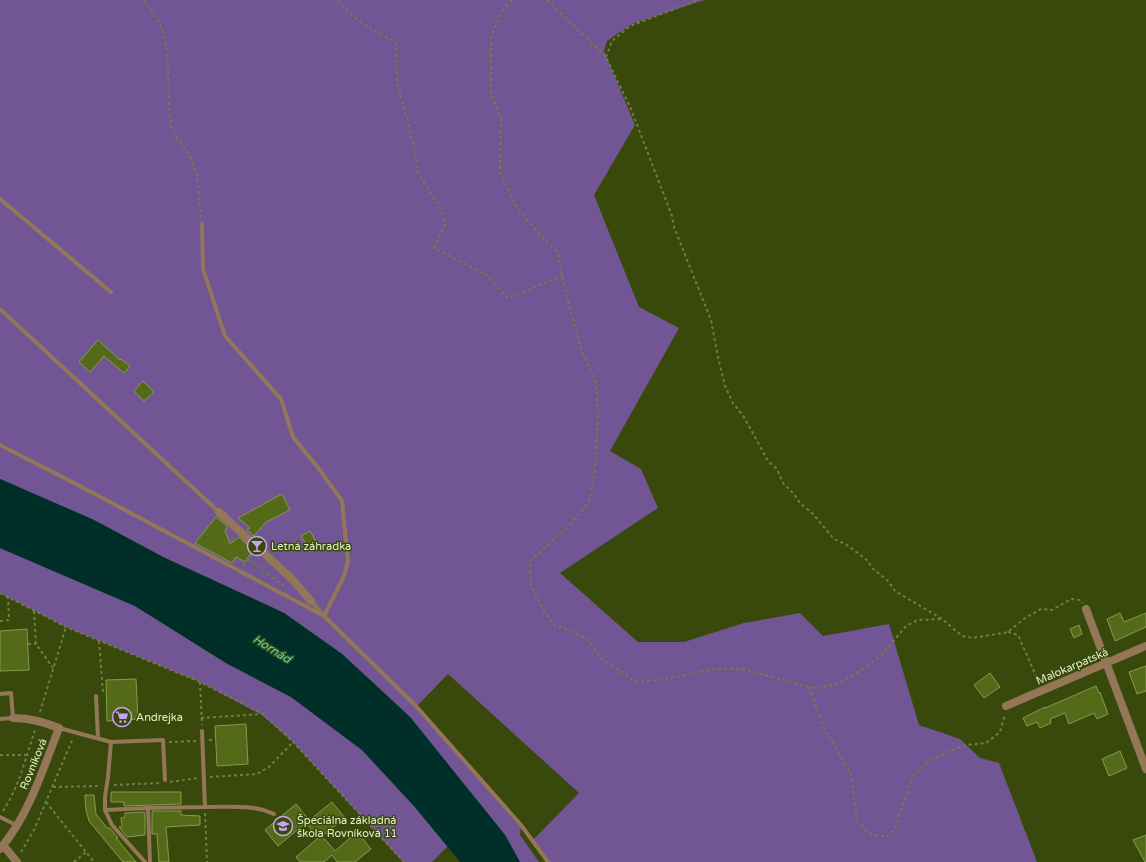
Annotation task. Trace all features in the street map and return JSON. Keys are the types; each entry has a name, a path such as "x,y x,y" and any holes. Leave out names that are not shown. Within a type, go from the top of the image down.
{"street":[{"path":"219,512 292,579 311,601"},
{"path":"1086,609 1146,769"},
{"name":"Malokarpatská","path":"1006,706 1146,646"},
{"name":"Rovníková","path":"2,847 16,825 38,782 59,728 38,720 13,718"},
{"path":"2,847 16,861"}],"lane":[{"path":"0,199 111,292"},
{"path":"202,224 203,269 225,336 281,399 293,437 342,501 348,560 344,576 324,616"},
{"path":"0,309 219,512"},
{"path":"0,445 324,616"},
{"path":"311,601 324,616 416,706 520,825 548,862"},
{"path":"0,694 11,693 13,718 0,719"},
{"path":"96,696 98,738"},
{"path":"59,728 111,742 163,740 165,780"},
{"path":"202,731 205,807"},
{"path":"111,742 105,810 112,825 145,862"},
{"path":"105,810 253,807 265,809 274,814"},
{"path":"148,808 150,862"},
{"path":"0,817 16,825"}],"path":[{"path":"143,0 152,9 160,24 166,42 169,62 168,88 172,130 185,149 196,171 202,224"},
{"path":"338,0 344,8 363,25 396,42 397,81 414,145 418,173 440,207 446,224 434,248 485,274 508,298 562,276"},
{"path":"512,0 503,10 491,36 491,93 501,118 500,173 517,208 538,234 558,252 562,276 582,352 596,382 598,413 595,471 589,502 570,525 530,561 531,585 542,608 553,624 586,638 603,660 637,682 660,680 713,668 743,669 808,687 818,688 837,684 860,671 881,656 906,626 918,620 942,619"},
{"path":"547,0 606,57 631,109 672,216 674,227 711,320 725,386 733,403 744,417 768,461 777,469 783,482 800,503 813,514 834,539 847,545 868,560 872,568 888,581 895,591 942,619 962,636 973,638 1008,632 1018,635 1041,687"},
{"path":"606,57 612,42 630,26 698,0"},
{"path":"242,569 255,549"},
{"path":"248,559 290,590"},
{"path":"0,593 66,627 200,682 263,714 294,742 403,862"},
{"path":"0,621 9,620 8,597"},
{"path":"1008,632 1025,618 1041,609 1052,610 1071,599 1081,600 1086,609"},
{"path":"34,610 36,644 54,668"},
{"path":"99,641 103,696"},
{"path":"28,644 36,644"},
{"path":"200,682 202,731"},
{"path":"808,687 824,728 851,774 857,822 871,834 886,837 895,829 913,776 931,760 947,752 966,745 986,743 1000,732 1006,706"},
{"path":"201,718 263,714"},
{"path":"16,861 34,830 75,733"},
{"path":"163,742 216,740"},
{"path":"53,787 180,782 205,777 257,774 269,766 294,742"},
{"path":"0,755 27,755"},
{"path":"46,802 94,862"},
{"path":"205,807 207,862"},
{"path":"74,862 86,852"}],"shaded area":[{"path":"0,0 704,0 632,24 607,41 604,51 635,125 594,195 639,307 679,328 610,451 641,469 658,508 560,573 638,642 684,642 744,623 800,613 823,636 889,624 919,725 960,739 980,758 999,763 1037,862 548,862 532,841 579,793 448,674 417,706 521,825 520,835 539,862 520,862 505,835 410,717 342,654 284,613 163,557 94,520 0,479"},
{"path":"0,548 135,606 226,663 291,697 362,750 414,806 448,846 432,862 403,862 293,742 262,715 200,682 66,627 0,593"}],"water":[{"name":"Hornád","path":"0,479 94,520 163,557 284,613 342,654 410,717 505,835 520,862 460,862 414,806 362,750 291,697 226,663 135,606 0,548"}],"building":[{"path":"98,340 120,360 121,359 130,366 124,373 104,356 90,372 79,362"},
{"path":"143,381 154,392 144,401 134,391"},
{"path":"282,494 290,510 266,522 254,536 247,530 250,528 238,518"},
{"path":"216,517 227,526 225,532 230,544 239,537 253,550 245,562 236,557 232,563 195,543"},
{"path":"310,531 319,547 311,552 301,536"},
{"path":"1120,613 1124,622 1146,613 1146,627 1115,641 1107,619"},
{"path":"1079,625 1082,634 1074,638 1070,629"},
{"path":"27,629 29,670 0,671 0,631"},
{"path":"1146,666 1146,691 1137,694 1129,672"},
{"path":"990,673 1000,687 984,698 974,685"},
{"path":"136,679 138,719 107,721 106,680"},
{"path":"1096,686 1099,693 1100,692 1108,714 1097,719 1094,713 1069,724 1065,713 1050,719 1051,723 1040,728 1037,722 1027,726 1023,718 1045,707"},
{"path":"246,724 248,764 217,766 215,726"},
{"path":"1120,751 1127,768 1109,776 1102,759"},
{"path":"111,792 181,792 181,804 124,806 124,802 111,802"},
{"path":"85,795 94,795 96,814 107,828 110,828 118,838 116,838 136,862 123,862 89,821 86,810"},
{"path":"332,802 345,818 322,836 335,851 357,832 371,849 355,862 337,862 332,855 324,862 300,862 296,857 318,838 306,823"},
{"path":"296,804 309,820 278,846 265,830"},
{"path":"152,811 181,811 181,815 200,816 200,825 166,827 169,862 159,862 157,834 152,834"},
{"path":"145,812 145,835 127,837 119,827 122,827 121,818 125,817 125,813"},
{"path":"1146,835 1146,862 1145,862 1133,840"}],"place":[{"name":"Letná záhradka","path":"257,546"},
{"name":"Andrejka","path":"122,717"},
{"name":"Špeciálna základná škola Rovníková 11","path":"283,826"}]}
